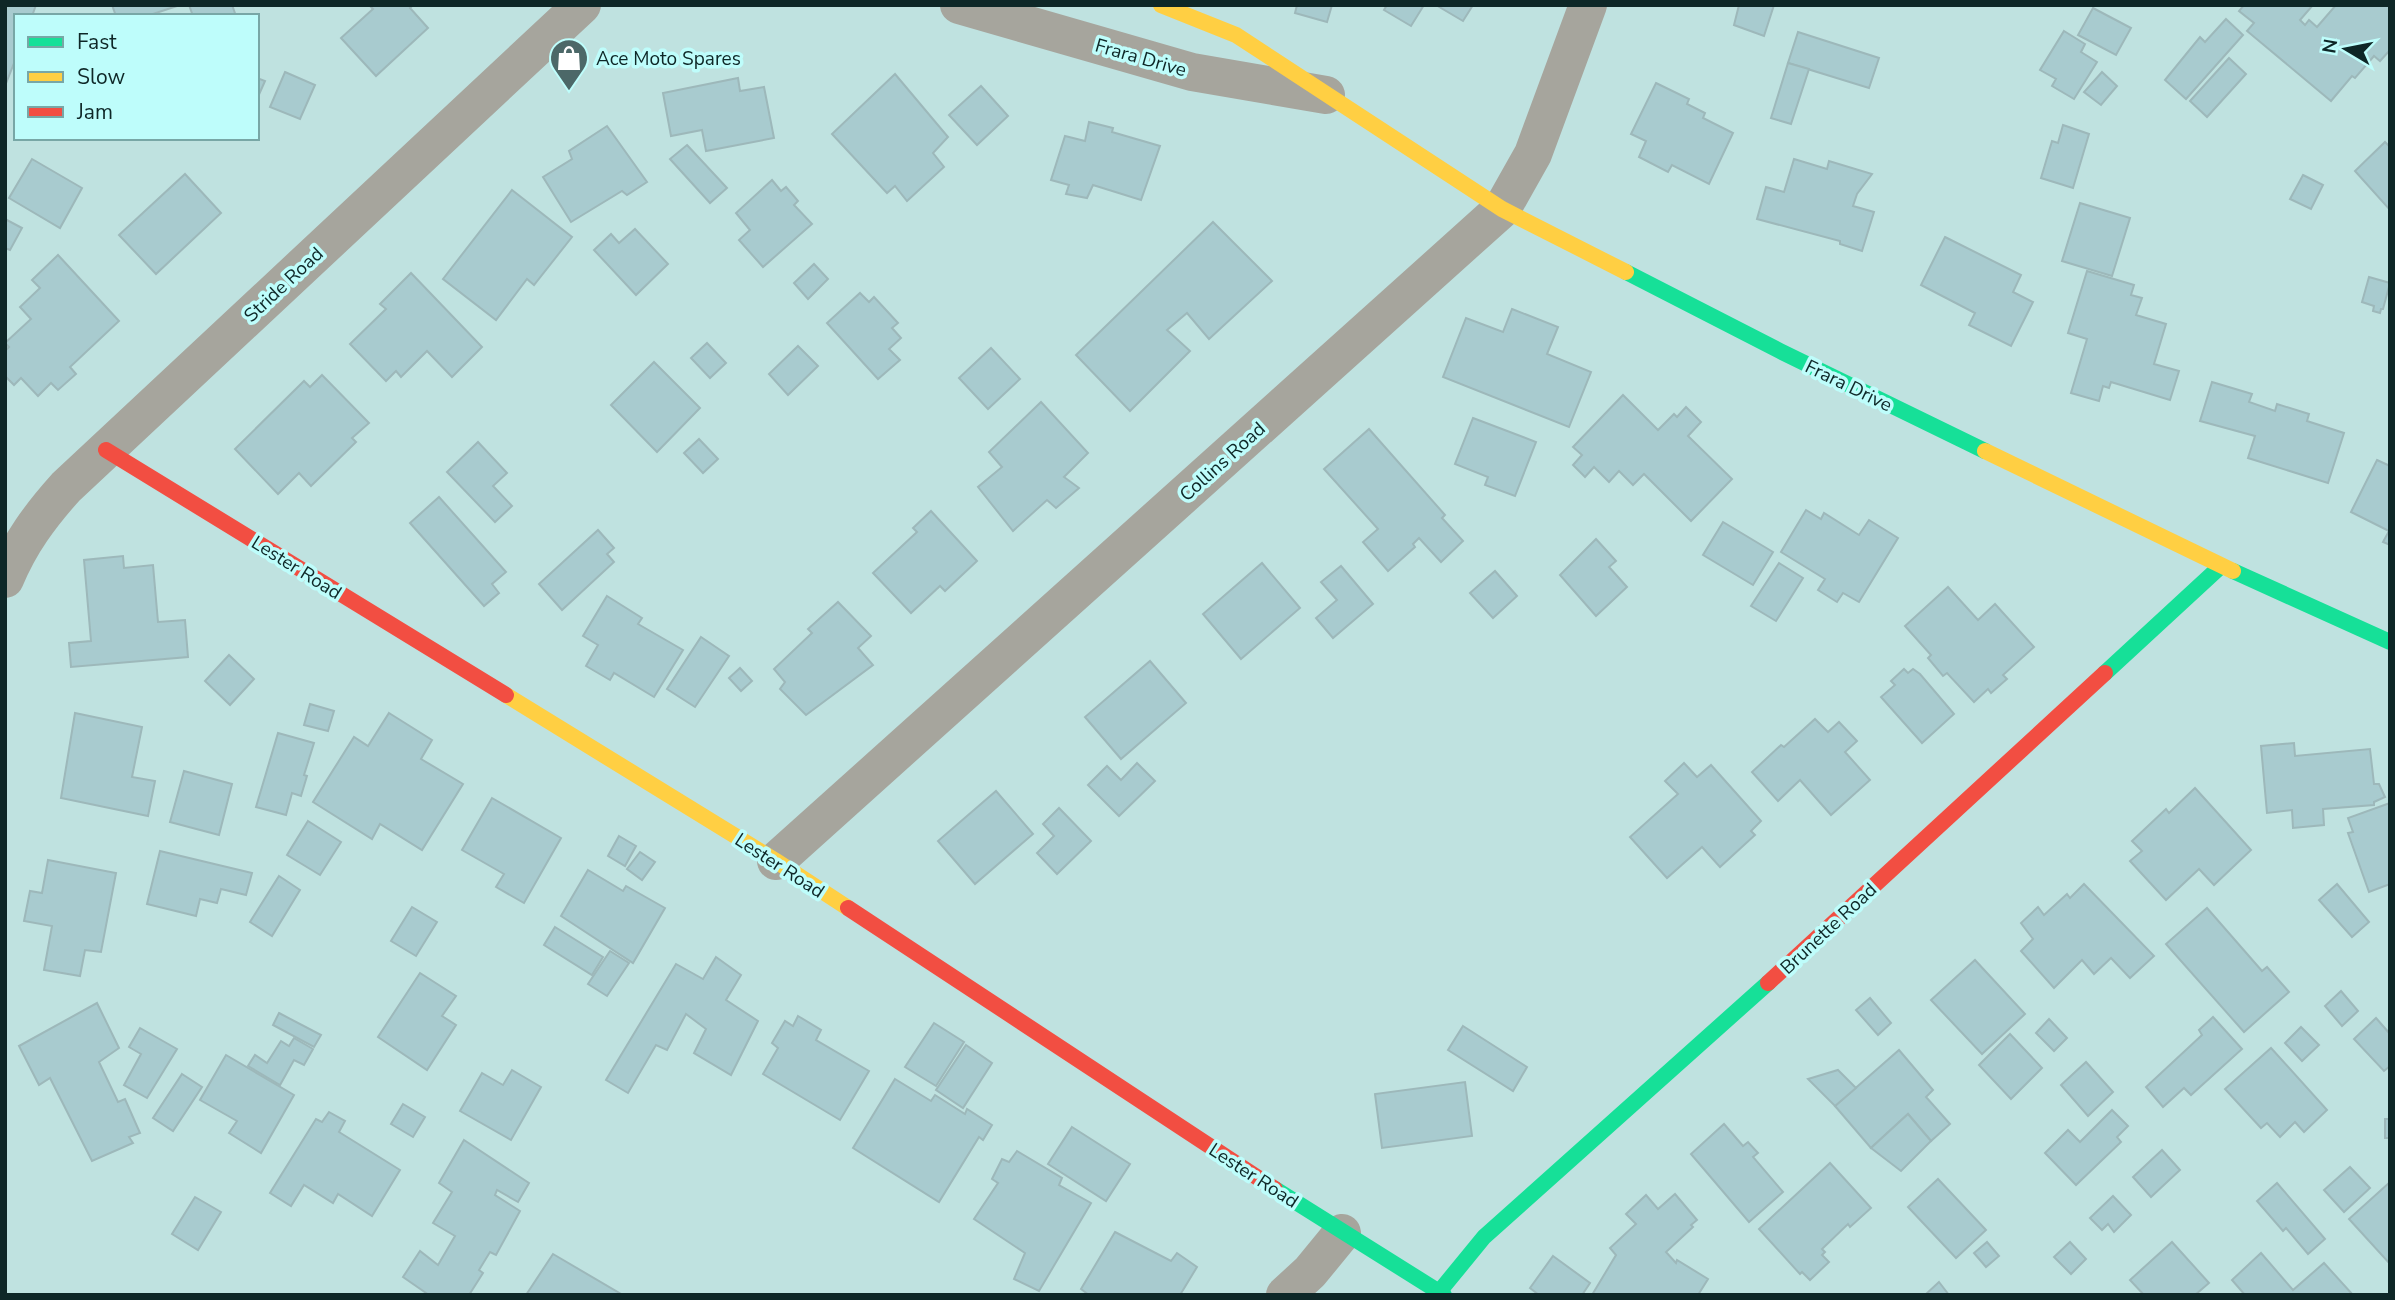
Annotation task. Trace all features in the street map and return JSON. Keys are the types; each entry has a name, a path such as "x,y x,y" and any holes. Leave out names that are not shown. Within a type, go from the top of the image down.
{"street":[{"name":"Stride Road","path":"5,579 16,553 37,520 66,487 582,5"},
{"name":"Frara Drive","path":"959,5 1192,72 1326,95"},
{"name":"Frara Drive","path":"1161,5 1236,35 1502,209 1780,351 2221,566 2390,642"},
{"name":"Collins Road","path":"776,861 1502,209 1533,154 1588,5"},
{"name":"Lester Road","path":"106,450 776,861 1342,1233 1441,1293"},
{"name":"Brunette Road","path":"1441,1293 1485,1237 1753,997 2221,566"},
{"path":"1285,1295 1310,1272 1342,1233"}],"building":[{"path":"5,5 36,5 33,14 14,14 14,63 5,86"},
{"path":"112,5 180,5 153,14 115,14"},
{"path":"189,5 232,5 235,14 192,14"},
{"path":"369,5 413,5 410,8 428,28 376,76 341,38 373,9"},
{"path":"1297,5 1332,5 1327,22 1295,13"},
{"path":"1387,5 1424,5 1411,26 1384,10"},
{"path":"1436,5 1473,5 1463,21"},
{"path":"1739,5 1774,5 1764,36 1734,25"},
{"path":"2244,5 2313,5 2300,20 2305,25 2309,20 2317,27 2336,5 2390,5 2390,50 2380,61 2374,56 2331,101 2247,31 2254,23 2239,11"},
{"path":"2093,8 2131,28 2116,55 2078,35"},
{"path":"2226,19 2243,35 2186,99 2165,80 2200,37 2205,42"},
{"path":"2064,31 2085,44 2081,52 2097,62 2074,99 2052,86 2056,79 2040,70"},
{"path":"1798,32 1879,58 1869,88 1788,63"},
{"path":"2229,58 2246,74 2207,117 2190,101"},
{"path":"1788,63 1809,69 1791,124 1771,118"},
{"path":"285,72 315,85 300,119 270,107"},
{"path":"2102,72 2117,86 2101,105 2084,92"},
{"path":"895,74 948,137 933,153 944,167 907,201 895,186 887,193 832,134"},
{"path":"738,78 740,91 764,87 774,138 706,151 702,130 671,136 663,93"},
{"path":"259,79 265,81 259,94"},
{"path":"1656,83 1689,99 1687,104 1705,113 1703,118 1733,133 1709,184 1672,165 1668,172 1639,157 1646,141 1631,134"},
{"path":"981,86 1008,116 977,145 949,115"},
{"path":"1089,122 1113,128 1112,132 1160,146 1141,200 1093,185 1087,198 1066,194 1069,185 1051,180 1065,136 1085,141"},
{"path":"2063,125 2089,134 2073,188 2041,178 2052,141 2058,143"},
{"path":"607,126 647,182 627,195 622,191 571,222 543,177 572,159 569,151"},
{"path":"2385,142 2390,147 2390,210 2355,171"},
{"path":"687,145 727,188 710,203 670,159"},
{"path":"32,159 82,188 60,228 9,198"},
{"path":"1794,159 1827,169 1829,161 1872,174 1857,194 1853,206 1874,212 1862,251 1840,244 1840,241 1757,219 1766,187 1784,192"},
{"path":"185,174 221,213 156,274 119,235"},
{"path":"2303,175 2323,185 2311,209 2290,199"},
{"path":"772,180 781,191 786,187 798,201 794,205 812,224 763,267 739,240 750,230 736,213"},
{"path":"512,190 572,237 534,285 527,279 496,320 443,279"},
{"path":"2080,203 2130,218 2112,276 2062,261"},
{"path":"5,219 22,228 10,250 5,248"},
{"path":"1213,222 1272,281 1209,339 1187,313 1167,330 1190,351 1130,411 1076,355"},
{"path":"635,229 668,264 636,295 594,250 611,234 619,243"},
{"path":"1945,237 2021,275 2013,292 2033,302 2011,346 1969,325 1975,313 1921,285"},
{"path":"58,255 119,321 70,367 76,374 58,390 51,383 38,396 21,378 14,385 5,376 5,351 9,347 5,343 31,319 20,307 40,288 32,280"},
{"path":"814,264 828,279 808,299 794,283"},
{"path":"2087,271 2134,285 2131,295 2142,298 2136,315 2166,324 2154,364 2179,371 2170,400 2111,382 2109,388 2103,386 2099,401 2071,393 2087,339 2068,333"},
{"path":"411,273 482,347 452,377 427,351 401,377 396,371 386,381 350,344 386,309 380,304"},
{"path":"2369,277 2390,283 2380,313 2373,311 2374,306 2362,302"},
{"path":"860,293 869,302 874,297 898,323 892,328 901,338 889,349 900,360 878,379 827,323"},
{"path":"1512,309 1558,327 1547,354 1591,372 1569,427 1443,377 1466,318 1503,332"},
{"path":"707,343 726,363 710,378 691,358"},
{"path":"798,346 818,366 788,395 769,374"},
{"path":"991,348 1020,379 988,409 959,378"},
{"path":"654,362 700,408 657,452 611,405"},
{"path":"322,375 369,423 352,438 356,442 311,486 299,473 278,494 235,449 304,381 310,387"},
{"path":"2212,382 2252,394 2249,402 2275,411 2277,404 2309,414 2307,421 2344,433 2328,483 2248,458 2255,436 2200,421"},
{"path":"1623,395 1658,430 1674,414 1677,417 1686,407 1701,422 1688,436 1732,479 1691,521 1644,474 1633,485 1619,471 1609,482 1594,467 1585,477 1573,465 1582,455 1573,447"},
{"path":"1041,402 1088,453 1064,477 1079,488 1056,508 1047,500 1013,531 978,487 1002,467 989,452"},
{"path":"1473,418 1536,442 1515,496 1485,485 1488,477 1455,464"},
{"path":"1369,429 1445,515 1442,518 1463,541 1441,562 1419,538 1413,544 1415,547 1388,571 1363,542 1378,529 1324,469"},
{"path":"699,439 718,459 703,473 684,453"},
{"path":"478,442 507,473 493,486 512,506 495,522 447,472"},
{"path":"2377,460 2390,466 2390,545 2383,542 2389,531 2351,512"},
{"path":"439,497 506,572 492,584 499,593 484,606 410,523"},
{"path":"1806,510 1821,519 1824,513 1859,535 1869,520 1898,538 1859,602 1843,593 1837,602 1818,590 1825,579 1781,552"},
{"path":"931,511 977,561 945,591 940,586 911,613 873,573 917,532 913,528"},
{"path":"1723,522 1773,552 1753,585 1703,555"},
{"path":"598,530 614,548 607,554 614,562 562,610 539,584"},
{"path":"1596,539 1616,561 1609,567 1627,587 1596,616 1560,575"},
{"path":"123,556 124,568 153,565 158,622 185,620 188,657 71,667 69,643 91,641 84,560"},
{"path":"1262,563 1300,608 1241,659 1203,614"},
{"path":"1779,563 1803,578 1776,621 1751,606"},
{"path":"1341,566 1373,604 1333,638 1316,618 1337,600 1321,582"},
{"path":"1495,571 1517,596 1493,618 1470,593"},
{"path":"1948,587 1978,620 1995,604 2034,647 2003,675 2007,679 1991,693 1988,689 1974,702 1947,673 1943,676 1928,658 1931,655 1905,626"},
{"path":"607,596 642,618 638,624 683,650 654,697 614,673 610,680 586,666 598,645 583,636"},
{"path":"838,602 871,636 858,648 873,665 806,715 780,689 785,682 774,669 812,633 808,629"},
{"path":"701,637 729,656 695,707 667,689"},
{"path":"229,655 254,679 230,705 205,681"},
{"path":"1150,661 1186,703 1121,759 1085,717"},
{"path":"740,668 752,681 741,691 729,678"},
{"path":"1904,669 1908,673 1913,669 1920,674 1954,714 1922,743 1881,697 1895,685 1891,681"},
{"path":"310,704 334,711 328,731 304,725"},
{"path":"75,713 142,727 132,777 155,781 148,816 61,798"},
{"path":"389,713 432,740 421,759 463,784 422,850 380,824 372,839 313,802 354,737 368,746"},
{"path":"1815,719 1828,732 1839,722 1857,741 1845,752 1870,780 1831,815 1800,780 1778,801 1752,772"},
{"path":"278,733 314,743 301,796 292,793 286,815 256,807"},
{"path":"2294,743 2295,756 2370,749 2374,784 2379,784 2385,797 2374,802 2374,805 2323,809 2324,825 2293,828 2292,810 2267,813 2261,746"},
{"path":"1137,763 1155,781 1119,816 1088,785 1107,766 1121,780"},
{"path":"1684,763 1697,777 1711,765 1761,821 1751,831 1755,835 1720,867 1702,847 1667,878 1630,837 1678,794 1665,781"},
{"path":"184,771 232,784 219,835 170,822"},
{"path":"2195,788 2251,850 2214,885 2199,869 2166,900 2130,861 2142,851 2132,841 2166,809 2169,813"},
{"path":"996,791 1033,834 975,884 938,841"},
{"path":"492,798 561,838 524,903 496,887 504,874 462,850"},
{"path":"2390,803 2390,884 2369,892 2348,833 2353,832 2348,818"},
{"path":"1059,808 1091,841 1057,874 1037,853 1054,836 1043,824"},
{"path":"308,821 341,842 320,875 287,855"},
{"path":"619,836 636,846 625,866 608,856"},
{"path":"160,851 252,873 246,895 221,889 217,903 200,899 196,916 147,904"},
{"path":"640,852 655,862 642,880 627,869"},
{"path":"48,860 116,873 101,952 85,950 80,976 44,970 52,926 24,921 30,891 42,893"},
{"path":"588,870 623,891 626,886 665,908 633,963 561,916"},
{"path":"279,876 300,890 272,936 250,922"},
{"path":"2084,884 2154,956 2130,978 2111,958 2094,974 2082,960 2054,988 2021,951 2033,939 2021,923 2038,907 2044,915 2067,894 2070,898"},
{"path":"2337,884 2369,922 2352,937 2319,900"},
{"path":"412,907 437,922 416,956 391,941"},
{"path":"2207,908 2262,971 2267,967 2289,992 2244,1032 2166,944"},
{"path":"555,927 603,957 592,975 544,945"},
{"path":"610,951 629,963 607,996 588,984"},
{"path":"716,957 741,975 726,1000 758,1021 731,1075 694,1053 706,1029 686,1014 667,1050 656,1045 628,1093 606,1080 676,964 703,979"},
{"path":"1975,960 2025,1014 1982,1054 1931,1000"},
{"path":"420,973 456,996 442,1016 456,1025 427,1070 378,1037"},
{"path":"2341,991 2358,1011 2342,1026 2325,1006"},
{"path":"1870,998 1891,1023 1878,1035 1856,1010"},
{"path":"97,1003 119,1048 99,1062 118,1102 125,1099 140,1133 129,1137 133,1143 92,1161 50,1078 39,1085 19,1046"},
{"path":"279,1013 321,1035 314,1047 273,1025"},
{"path":"798,1016 821,1030 816,1040 869,1071 840,1120 763,1074 778,1048 772,1043 785,1021 793,1026"},
{"path":"2213,1017 2242,1049 2191,1095 2184,1088 2163,1107 2146,1087 2202,1035 2199,1030"},
{"path":"2376,1018 2390,1034 2390,1066 2384,1071 2354,1039"},
{"path":"2049,1019 2067,1038 2054,1051 2036,1033"},
{"path":"934,1023 964,1042 936,1086 905,1067"},
{"path":"1463,1026 1527,1067 1513,1091 1448,1050"},
{"path":"2301,1027 2319,1045 2302,1061 2285,1043"},
{"path":"140,1028 177,1049 147,1098 124,1085 141,1054 129,1047"},
{"path":"2010,1034 2042,1068 2011,1099 1979,1065"},
{"path":"294,1038 313,1049 304,1065 294,1060 280,1085 248,1066 255,1055 267,1063 281,1041 289,1046"},
{"path":"966,1045 992,1063 963,1108 936,1090"},
{"path":"2271,1048 2327,1110 2304,1132 2295,1122 2280,1137 2267,1123 2261,1128 2225,1089"},
{"path":"1899,1050 1933,1090 1926,1097 1950,1124 1931,1141 1908,1114 1871,1148 1835,1106"},
{"path":"226,1055 294,1095 261,1153 229,1133 237,1121 200,1100"},
{"path":"2086,1062 2113,1092 2088,1116 2061,1085"},
{"path":"512,1070 541,1087 511,1140 460,1111 482,1073 503,1085"},
{"path":"1838,1070 1856,1088 1835,1106 1808,1079"},
{"path":"182,1074 202,1087 173,1131 153,1118"},
{"path":"895,1079 931,1101 935,1095 965,1114 967,1109 992,1125 983,1140 979,1137 939,1202 853,1148"},
{"path":"1465,1082 1472,1136 1382,1148 1375,1094"},
{"path":"403,1104 425,1117 413,1137 391,1124"},
{"path":"2112,1110 2128,1126 2117,1137 2121,1142 2076,1185 2045,1153 2068,1130 2080,1142"},
{"path":"329,1112 345,1121 339,1132 400,1170 372,1216 338,1194 333,1203 304,1185 291,1206 270,1193 316,1119 322,1122"},
{"path":"1908,1114 1931,1141 1901,1171 1871,1148"},
{"path":"2385,1119 2390,1119 2390,1138 2385,1138"},
{"path":"1724,1124 1743,1146 1748,1142 1758,1153 1753,1157 1783,1192 1749,1222 1691,1154"},
{"path":"1072,1127 1130,1164 1106,1201 1048,1164"},
{"path":"464,1140 529,1183 518,1202 497,1190 495,1195 520,1211 496,1255 490,1252 479,1270 483,1273 469,1295 429,1295 403,1277 420,1251 438,1265 455,1236 433,1223 452,1192 439,1183"},
{"path":"2162,1150 2180,1170 2151,1197 2133,1177"},
{"path":"1017,1151 1062,1178 1059,1185 1091,1203 1039,1291 1014,1279 1025,1253 974,1219 998,1183 992,1179 1002,1159 1009,1162"},
{"path":"1830,1163 1871,1208 1850,1227 1848,1224 1822,1249 1825,1252 1822,1255 1829,1262 1810,1280 1802,1272 1800,1274 1759,1229"},
{"path":"2350,1167 2370,1188 2344,1212 2324,1190"},
{"path":"1938,1179 1986,1230 1956,1258 1908,1207"},
{"path":"2390,1182 2390,1264 2349,1219"},
{"path":"2277,1183 2325,1239 2308,1254 2286,1228 2283,1231 2257,1201"},
{"path":"1675,1194 1697,1220 1666,1252 1676,1263 1677,1260 1708,1279 1698,1295 1592,1295 1616,1255 1610,1248 1636,1224 1626,1214 1646,1195 1658,1209"},
{"path":"2113,1196 2131,1215 2114,1232 2108,1224 2102,1230 2090,1218"},
{"path":"195,1197 221,1212 198,1250 172,1234"},
{"path":"1115,1232 1171,1261 1177,1253 1197,1267 1180,1295 1089,1295 1081,1289"},
{"path":"1987,1242 1999,1256 1986,1267 1974,1253"},
{"path":"2070,1242 2086,1259 2071,1274 2054,1257"},
{"path":"2172,1242 2209,1283 2195,1295 2144,1295 2130,1280"},
{"path":"2261,1253 2293,1290 2324,1263 2353,1295 2245,1295 2232,1280"},
{"path":"553,1254 621,1294 526,1295"},
{"path":"1553,1256 1590,1283 1582,1295 1539,1295 1530,1288"},
{"path":"1939,1282 1949,1295 1925,1295"}],"traffic: fast":[{"path":"1626,272 1985,451"},
{"path":"2105,673 2221,566"},
{"path":"2233,571 2390,642"},
{"path":"1439,1292 1484,1237 1768,983"},
{"path":"1275,1189 1444,1295"}],"traffic: slow":[{"path":"1161,5 1236,35 1502,209 1626,272"},
{"path":"1985,451 2233,571"},
{"path":"506,695 848,908"}],"traffic: jam":[{"path":"106,450 506,695"},
{"path":"1768,983 2105,673"},
{"path":"848,908 1275,1189"}],"place":[{"name":"Ace Moto Spares","path":"569,92"}]}
